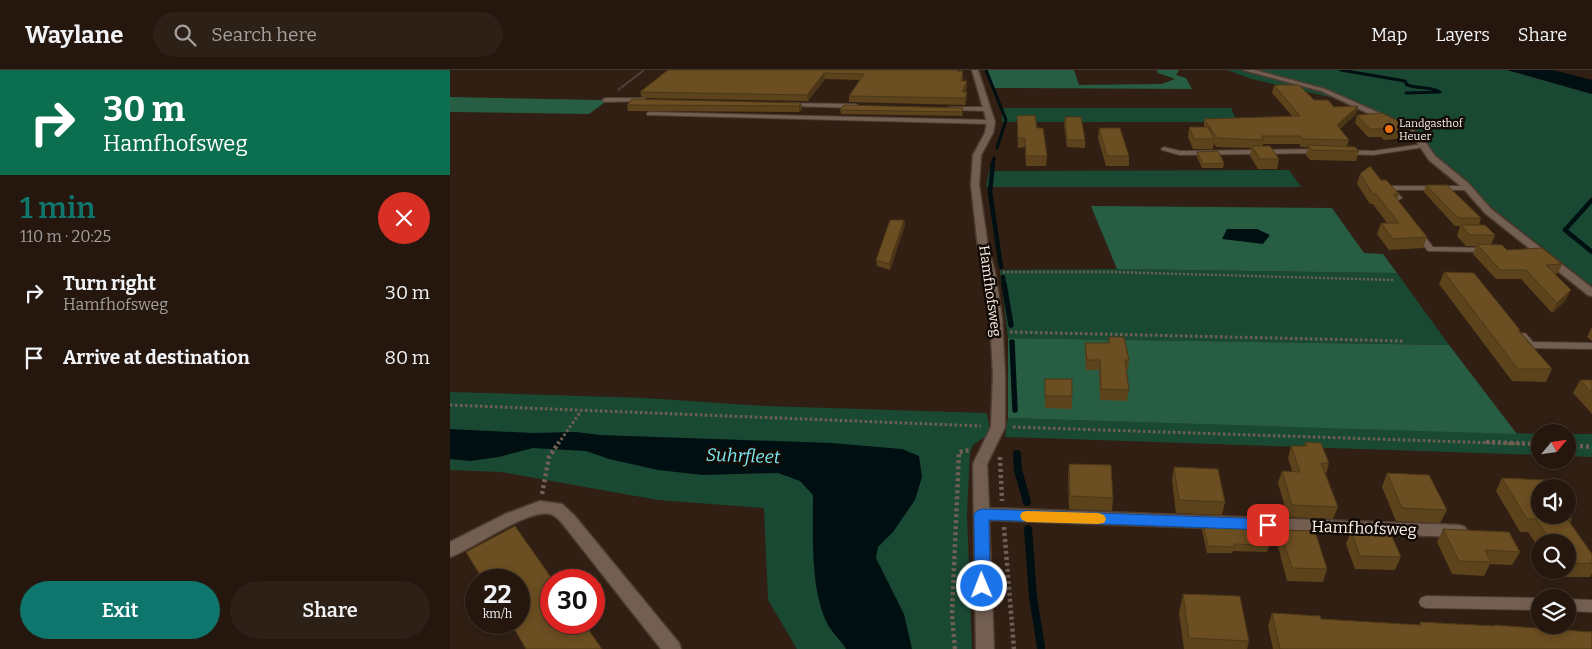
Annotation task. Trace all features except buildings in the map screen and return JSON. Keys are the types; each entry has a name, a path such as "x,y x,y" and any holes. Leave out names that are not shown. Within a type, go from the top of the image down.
{"street":[{"path":"975,70 991,122"},
{"path":"1246,70 1323,90 1406,128 1419,138 1432,158 1468,188 1488,211 1592,293"},
{"name":"Hamfhofsweg","path":"986,649 983,622 980,464 998,427 1000,375 990,272 983,247 975,185 977,156 989,133 991,122"},
{"path":"450,550 511,518 540,507 556,508 568,519 672,649"},
{"name":"Hamfhofsweg","path":"982,514 1477,532"}],"lane":[{"path":"605,100 654,101"},
{"path":"782,104 860,106"},
{"path":"948,108 987,109"},
{"path":"649,114 991,122"},
{"path":"1164,149 1180,153 1373,153 1423,146"},
{"path":"1398,198 1389,188 1468,188"},
{"path":"1411,225 1431,250 1500,250"},
{"path":"1520,251 1539,251"},
{"path":"1518,330 1530,345 1592,346"},
{"path":"1426,602 1531,604"},
{"path":"1576,605 1592,606"}],"path":[{"path":"635,77 644,70"},
{"path":"990,272 1111,272 1393,280"},
{"path":"997,332 1404,342"},
{"path":"450,405 998,427 1531,444"},
{"path":"540,507 549,456 581,410"},
{"path":"998,427 1014,649"},
{"path":"1576,446 1592,447"},
{"path":"955,649 952,614 959,452 974,449"}],"green space":[{"path":"985,70 1074,70 1079,85 1162,84 1175,79 1158,73 1157,70 1179,70 1176,75 1186,78 1192,89 994,88"},
{"path":"1227,70 1507,70 1592,94 1592,286 1486,203 1464,180 1433,154 1426,141 1409,128 1355,103 1252,79"},
{"path":"450,97 608,100 589,114 450,112"},
{"path":"1002,108 1231,108 1237,122 1002,122"},
{"path":"1289,170 1301,187 986,187 989,171"},
{"path":"1091,206 1332,208 1364,253 1383,254 1397,273 1117,269"},
{"path":"1117,269 1397,273 1449,345 1008,338 1000,270"},
{"path":"1008,338 1449,345 1517,434 1008,418"},
{"path":"450,392 645,398 765,406 987,413 990,433 973,445 970,453 967,514 972,649 797,649 768,600 764,508 658,500 501,472 450,470"},
{"path":"1008,418 1531,434 1531,455 1005,437"},
{"path":"1576,434 1592,434 1592,457 1576,456"}],"water":[{"path":"1507,70 1553,70 1592,80 1592,94"},
{"path":"1227,229 1257,229 1270,235 1263,244 1222,239"},
{"name":"Suhrfleet","path":"450,429 533,433 576,432 600,435 831,443 902,449 919,456 922,477 915,500 893,532 878,547 876,558 904,614 912,649 846,649 830,628 817,592 813,543 813,495 800,481 778,473 703,475 658,470 609,459 586,451 533,448 499,457 470,461 450,459"}],"waterway":[{"path":"986,70 1006,120 997,148"},
{"path":"1341,70 1405,81 1407,85 1440,92 1406,93"},
{"path":"993,164 994,158"},
{"path":"993,163 990,192 1001,267"},
{"path":"1592,200 1565,230 1592,252"},
{"path":"1003,277 1004,285"},
{"path":"1004,284 1011,325"},
{"path":"1012,342 1015,410"},
{"path":"1017,454 1018,470 1027,502"},
{"path":"1028,529 1033,597 1041,647"}],"slow traffic":[{"path":"1027,516 1098,519"}],"place":[{"name":"Landgasthof Heuer","path":"1389,129"}],"route":[{"path":"982,586 982,514 1268,525"}]}
